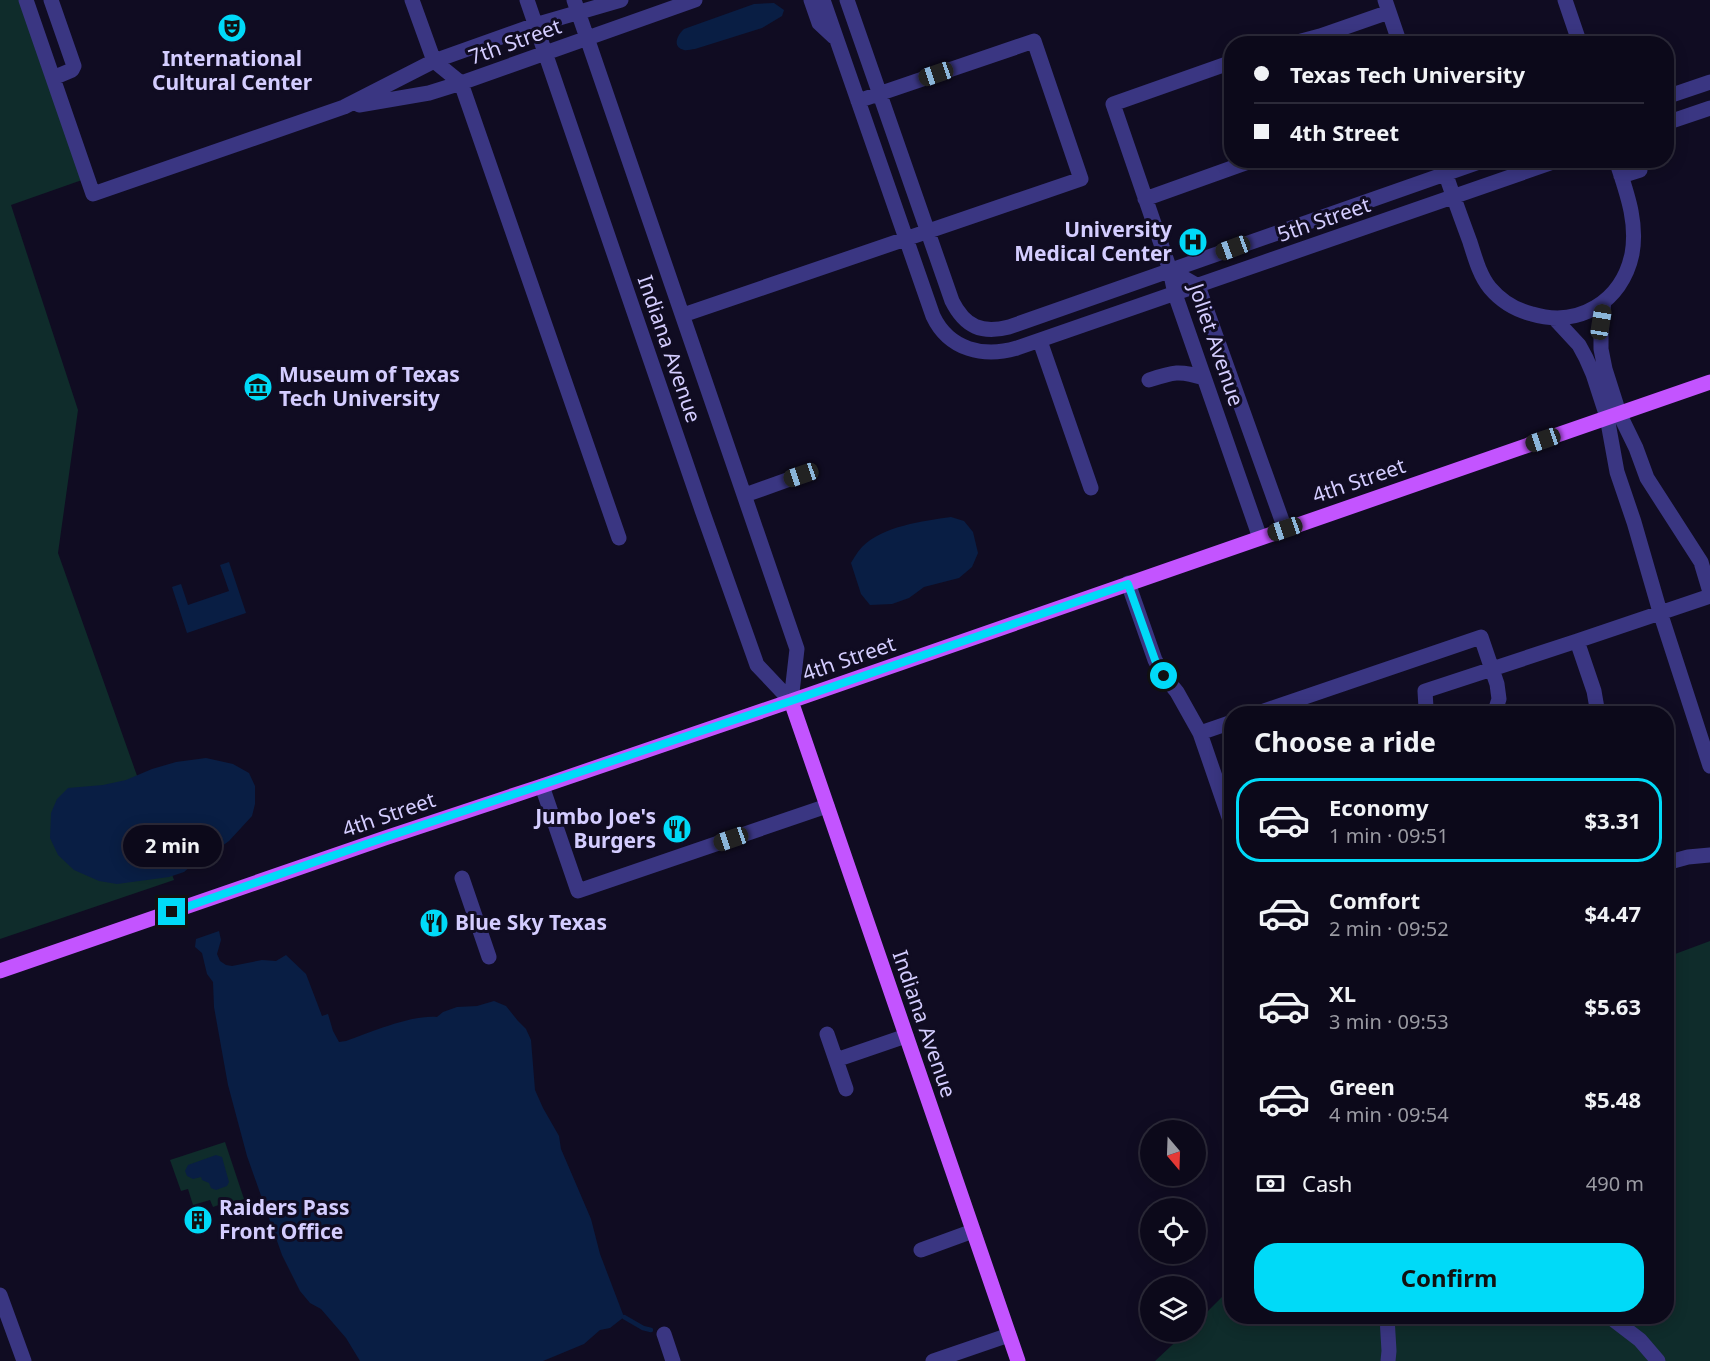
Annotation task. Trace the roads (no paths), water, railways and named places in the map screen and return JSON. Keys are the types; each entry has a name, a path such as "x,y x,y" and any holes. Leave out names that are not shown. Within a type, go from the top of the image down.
{"main road":[{"name":"4th Street","path":"0,971 374,841 791,701 1710,382"},
{"name":"Indiana Avenue","path":"791,701 1018,1361"}],"street":[{"path":"26,0 53,78 72,70 74,66 51,0"},
{"path":"412,0 434,61 461,83 619,538"},
{"name":"Indiana Avenue","path":"527,0 757,665 791,701"},
{"name":"7th Street","path":"53,78 93,194 344,107 434,61 535,25 576,6 621,0"},
{"name":"7th Street","path":"344,107 429,93 695,0"},
{"path":"811,0 819,23 837,40"},
{"path":"823,0 906,239"},
{"path":"847,0 927,231"},
{"path":"1565,0 1577,36"},
{"name":"Indiana Avenue","path":"576,6 797,649 791,701"},
{"path":"1320,36 1387,6 1397,36"},
{"path":"683,315 1082,179 1034,41 858,101"},
{"path":"1170,270 1113,105 1224,65"},
{"path":"1674,94 1710,82"},
{"path":"1674,120 1710,108"},
{"path":"1145,199 1232,168"},
{"name":"5th Street","path":"927,231 958,313 972,326 986,330 1001,329 1170,270 1440,168"},
{"path":"1443,168 1479,269 1489,288 1503,301 1523,312 1544,318 1579,315 1594,309 1612,294 1624,276 1632,256 1634,235 1631,209 1618,168"},
{"name":"5th Street","path":"906,239 936,321 944,332 966,348 982,352 1000,352 1040,341 1535,168"},
{"path":"1621,176 1640,170"},
{"name":"Joliet Avenue","path":"1170,270 1198,286 1285,529"},
{"name":"Joliet Avenue","path":"1170,270 1175,294 1260,538"},
{"path":"1604,302 1601,349 1613,415 1617,472 1710,766"},
{"path":"1426,706 1425,692 1710,594 1701,562 1647,478 1636,448 1613,415 1579,345 1554,318"},
{"path":"1040,341 1091,488"},
{"path":"1149,380 1177,372 1204,378"},
{"path":"745,495 801,475"},
{"path":"1128,584 1155,660 1177,692 1200,733 1224,803"},
{"path":"1278,706 1481,637 1497,684 1499,699 1497,706"},
{"path":"1577,641 1594,691 1597,706"},
{"path":"1200,733 1224,725"},
{"path":"542,786 578,891 827,806"},
{"path":"1674,861 1710,855"},
{"path":"462,878 489,957"},
{"path":"827,1034 846,1089"},
{"path":"836,1060 906,1036"},
{"path":"921,1250 974,1231"},
{"path":"0,1295 24,1361"},
{"path":"1388,1324 1388,1361"},
{"path":"1619,1324 1640,1340 1658,1361"},
{"path":"664,1334 673,1361"},
{"path":"933,1361 1009,1335"}],"water":[{"path":"774,3 784,10 782,16 762,28 695,49 685,50 678,46 678,37 684,29 754,4"},
{"path":"951,517 964,521 973,532 978,553 972,567 959,578 924,587 909,598 892,604 870,605 861,594 851,563 862,547 892,529"},
{"path":"229,562 246,613 187,633 172,587 181,584 188,605 229,591 220,565"},
{"path":"206,758 233,764 249,773 255,786 255,804 252,816 229,841 184,872 169,877 117,884 99,881 74,870 58,855 50,838 51,813 57,799 68,788 103,785 126,780 176,762"},
{"path":"219,931 221,940 217,954 220,961 226,965 232,966 262,960 276,961 286,955 306,974 322,1016 328,1014 339,1042 403,1021 437,1017 457,1007 477,1006 494,1001 506,1006 526,1029 531,1040 535,1090 559,1136 561,1149 591,1219 600,1254 624,1317 610,1328 600,1330 584,1344 543,1361 360,1361 346,1338 321,1309 310,1303 300,1291 282,1255 247,1156 228,1085 214,1007 213,982 207,974 202,953 195,947 196,939"},
{"path":"216,1155 222,1157 229,1182 227,1186 216,1190 201,1177 193,1179 187,1176 185,1171 188,1165"}],"waterway":[{"path":"624,1317 651,1330"}],"place":[{"name":"International Cultural Center","path":"232,28"},
{"name":"University Medical Center","path":"1193,242"},
{"name":"Museum of Texas Tech University","path":"258,387"},
{"name":"Jumbo Joe's Burgers","path":"677,829"},
{"name":"Blue Sky Texas","path":"434,923"},
{"name":"Raiders Pass Front Office","path":"198,1220"}]}
